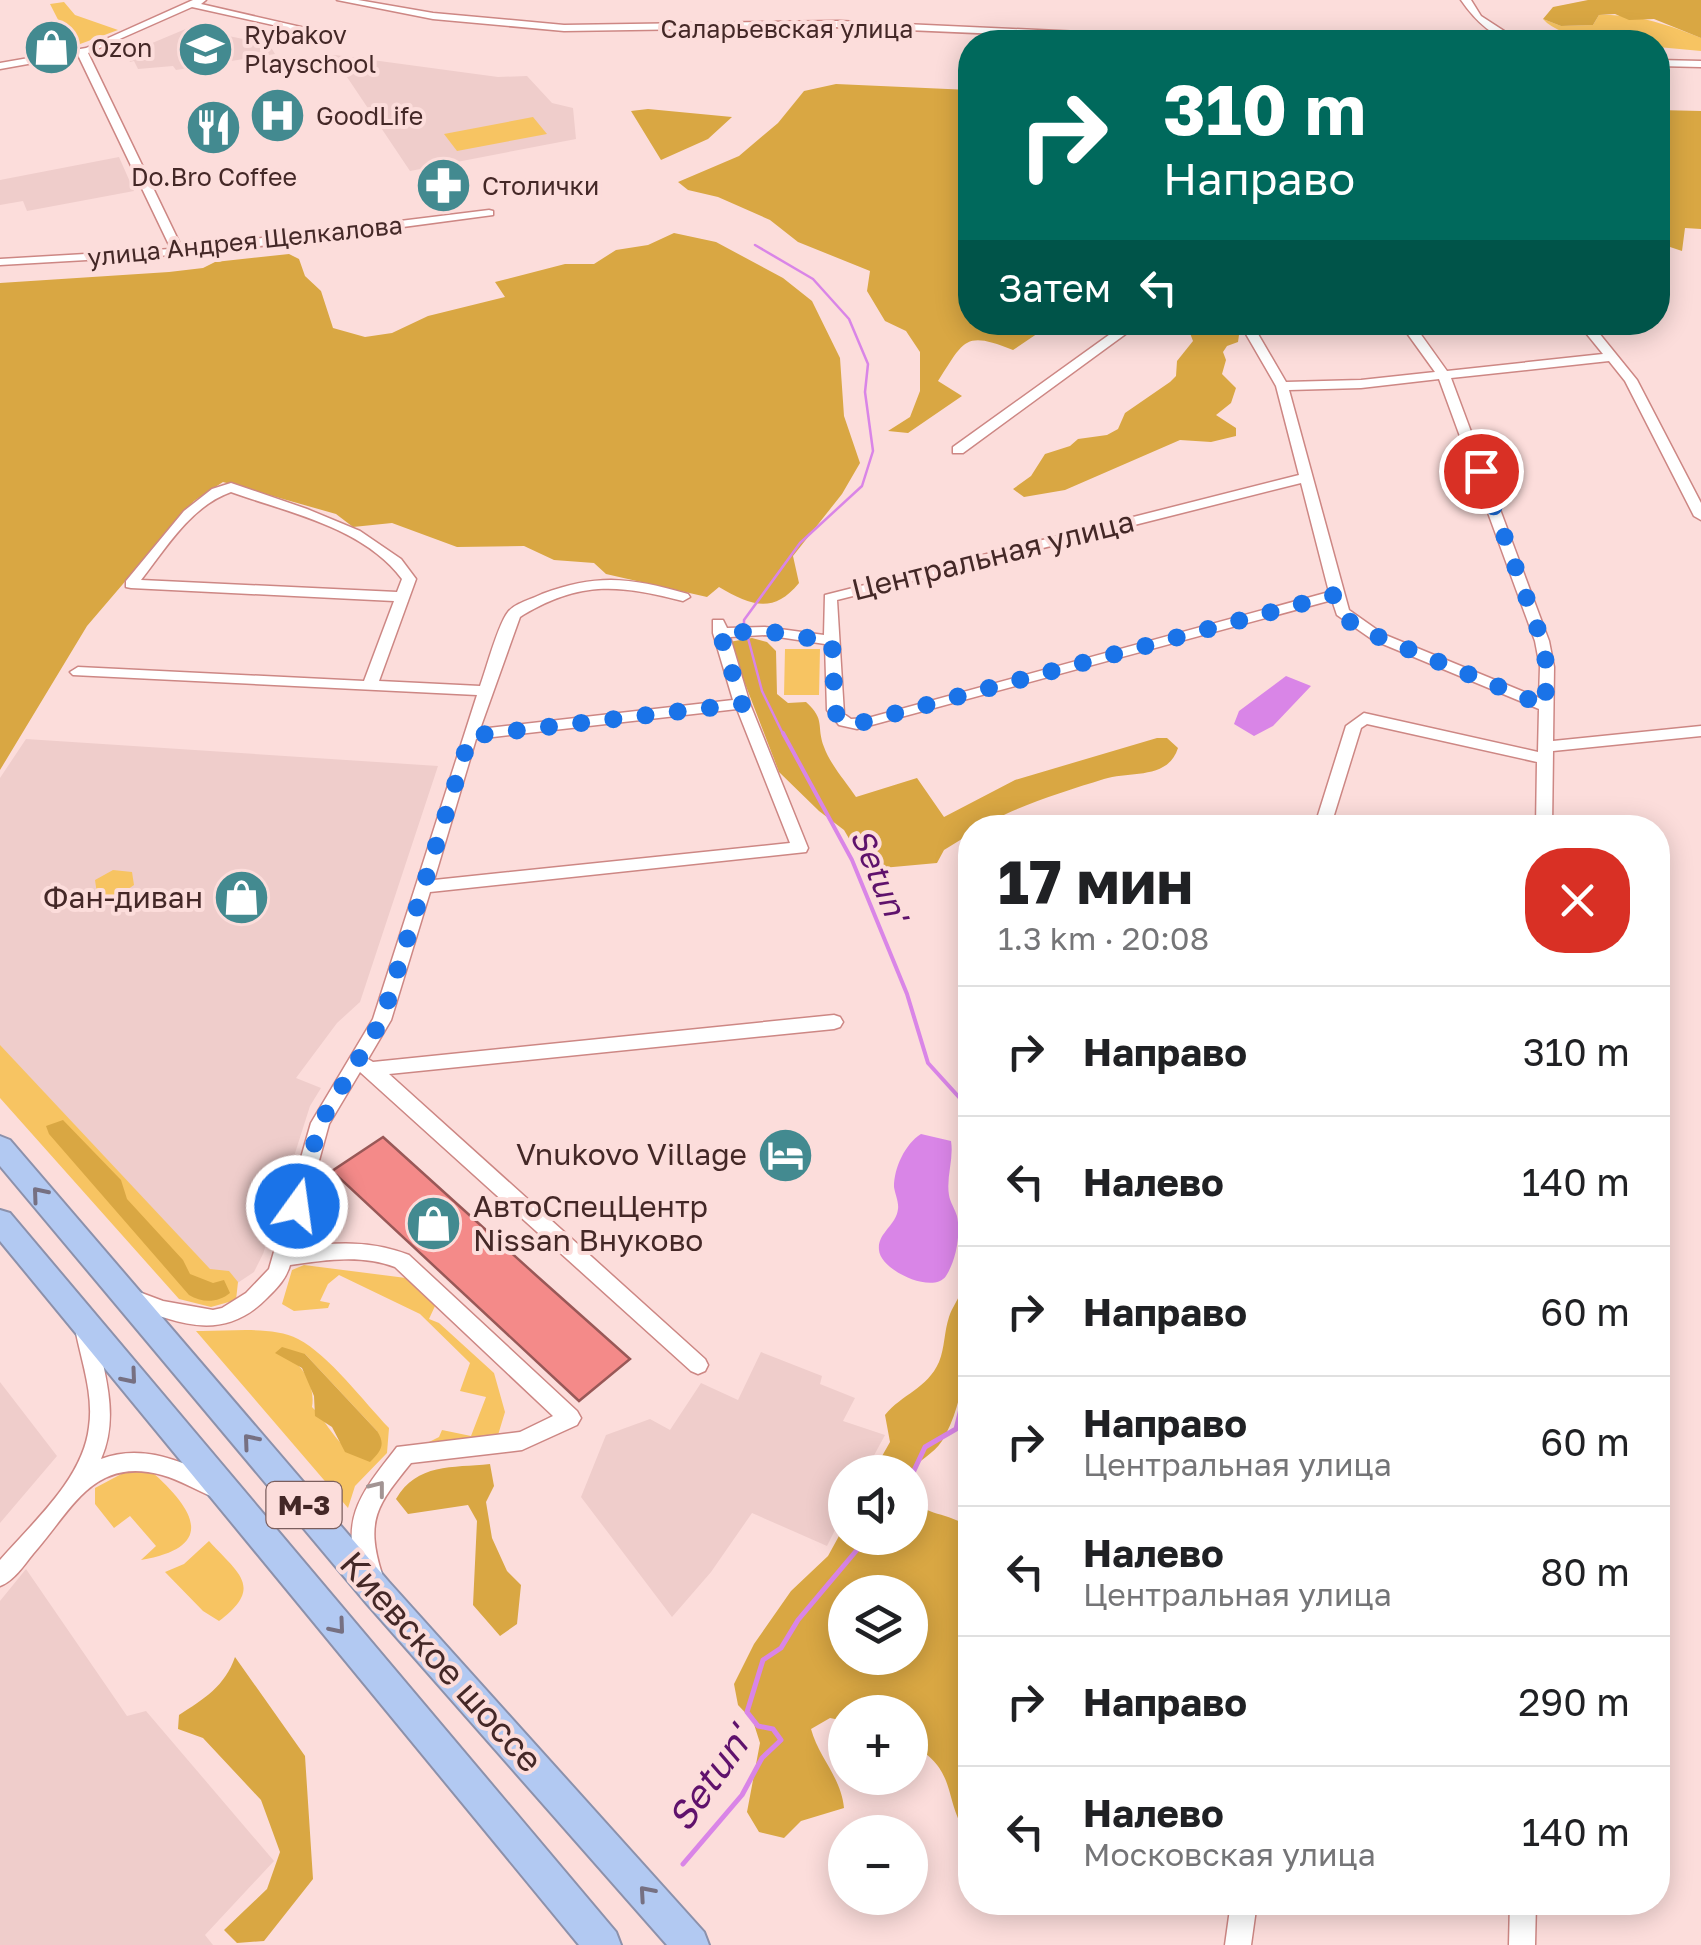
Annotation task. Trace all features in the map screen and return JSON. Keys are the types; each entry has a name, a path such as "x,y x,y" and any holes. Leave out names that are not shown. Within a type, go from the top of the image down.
{"highway":[{"name":"Киевское шоссе","path":"0,1147 378,1593 685,1937"},
{"name":"Киевское шоссе","path":"0,1221 603,1945"}],"street":[{"name":"Саларьевская улица","path":"342,0 433,16 548,27 647,29 839,24 970,30"},
{"path":"1466,0 1478,18 1497,30"},
{"path":"0,66 82,52 198,2 331,36"},
{"path":"82,52 178,252"},
{"path":"1670,63 1701,64"},
{"name":"улица Андрея Щелкалова","path":"0,262 178,252 489,213"},
{"path":"958,450 1118,335"},
{"path":"1253,335 1282,386 1334,595 1349,621 1362,630 1545,706"},
{"path":"1414,335 1444,376 1542,641 1547,668 1544,815"},
{"path":"1594,335 1631,380 1701,516"},
{"path":"1282,386 1444,376 1613,357"},
{"name":"Центральная улица","path":"1306,477 834,597 828,601 835,710 838,719 856,724 1334,595"},
{"path":"370,686 402,596 408,579 402,567 352,533 230,487 200,502 131,584 402,596"},
{"path":"365,1065 508,625 524,606 601,581 632,582 683,596"},
{"path":"424,887 794,852 800,845 742,704 719,628 832,642"},
{"path":"78,672 486,691"},
{"path":"470,736 742,704"},
{"path":"1326,815 1354,726 1364,718 1546,753 1701,731"},
{"path":"124,1294 162,1309 213,1319 239,1308 267,1288 285,1258 320,1123 347,1073 365,1065 834,1022"},
{"path":"365,1065 698,1365"},
{"path":"285,1258 334,1250 387,1255 402,1261 570,1418 522,1441 405,1454 364,1506 360,1517 360,1536 378,1593"},
{"path":"0,1576 72,1488 100,1434 101,1414 84,1322"},
{"path":"72,1488 105,1465 134,1459 184,1474 227,1494"},
{"path":"1238,1945 1242,1915"},
{"path":"1522,1945 1523,1915"}],"shaded area":[{"path":"1588,0 1701,0 1701,38 1654,19 1629,20 1615,14 1599,15 1593,25 1561,26 1543,19 1553,7"},
{"path":"64,2 75,15 118,30 72,47 50,4"},
{"path":"1599,15 1639,18 1701,38 1701,51 1670,48 1670,30 1559,30 1543,19 1561,26 1593,25"},
{"name":"Rybakov Playschool","path":"188,28 269,44 275,54 176,70 173,66 138,69 126,54"},
{"path":"329,56 498,77 527,76 552,103 573,108 576,139 410,171"},
{"path":"836,84 958,89 958,335 1035,335 1013,350 975,340 961,348 938,381 962,396 908,433 888,431 910,417 920,391 920,352 906,331 885,321 867,291 870,271 798,242 770,220 718,197 688,190 678,182 739,156 778,123 804,91"},
{"path":"648,109 732,117 708,139 661,160 631,111"},
{"path":"1670,110 1701,111 1701,229 1685,228 1682,251 1670,247"},
{"path":"533,117 547,134 457,151 444,134"},
{"path":"119,157 134,191 27,211 23,201 0,205 0,180"},
{"path":"674,233 716,242 783,278 812,301 840,358 844,416 860,463 842,494 793,556 799,583 789,593 780,600 761,604 719,587 707,597 606,574 594,563 554,560 524,546 457,547 392,523 353,527 336,514 223,482 194,501 87,626 0,770 0,283 169,272 203,268 215,262 289,254 299,259 305,276 321,291 333,328 365,337 392,333 428,316 505,297 495,282 565,264 594,264 616,250 648,245"},
{"path":"1191,335 1239,335 1238,342 1223,352 1226,360 1222,374 1236,388 1231,403 1216,415 1236,428 1236,436 1211,442 1180,440 1065,490 1024,497 1013,489 1031,476 1045,454 1070,446 1078,439 1107,435 1118,429 1125,413 1176,376 1177,361 1193,341"},
{"path":"752,638 767,642 776,651 777,694 788,703 806,702 812,708 827,753 856,797 917,778 944,817 1015,780 1157,738 1167,738 1178,748 1173,758 1157,770 1104,779 1006,815 958,815 958,841 944,850 937,863 882,868 864,864 844,830 779,772 729,642"},
{"path":"785,649 820,649 819,695 784,695"},
{"path":"1286,676 1311,686 1273,726 1254,736 1234,724 1239,711"},
{"path":"26,739 438,766 360,1002 337,1023 296,1078 321,1088 310,1106 263,1254 254,1272 227,1290 0,1047 0,778"},
{"path":"113,870 132,872 134,885 117,897 97,894 95,880"},
{"path":"0,1045 210,1269 229,1271 238,1282 236,1300 211,1307 179,1299 0,1098"},
{"path":"63,1120 121,1180 127,1199 183,1260 190,1274 213,1283 224,1280 230,1293 210,1301 189,1295 49,1134 46,1126"},
{"path":"921,1134 951,1141 948,1188 958,1223 957,1247 950,1270 939,1281 930,1283 897,1272 879,1250 898,1209 894,1187 898,1165 905,1150"},
{"path":"304,1265 406,1278 435,1306 429,1319 439,1323 494,1373 505,1412 495,1445 430,1448 427,1443 439,1437 442,1430 471,1436 486,1397 460,1391 470,1363 420,1314 339,1275 328,1284 320,1301 330,1303 328,1308 294,1311 282,1304 292,1270"},
{"path":"958,1298 958,1401 942,1441 928,1456 883,1455 890,1442 885,1415 921,1385 941,1356 949,1317"},
{"path":"196,1331 262,1331 298,1339 334,1367 389,1428 387,1453 355,1486 348,1508","holes":["305,1354 377,1431 361,1456 346,1448 312,1407 309,1381 293,1361"]},
{"path":"282,1347 305,1354 377,1431 381,1448 370,1462 345,1452 332,1427 315,1416 314,1396 302,1368 275,1353"},
{"path":"761,1352 822,1376 820,1384 855,1398 843,1421 885,1435 874,1455 828,1455 827,1546 752,1513 711,1572 672,1617 581,1497 606,1435 650,1419 670,1430 701,1383 738,1400"},
{"path":"0,1382 57,1456 0,1523"},
{"path":"490,1464 494,1486 486,1502 492,1538 507,1571 521,1585 517,1624 500,1636 473,1605 477,1521 468,1505 408,1514 396,1499 425,1473"},
{"path":"127,1471 151,1471 178,1499 191,1525 181,1546 141,1560 156,1546 130,1516 114,1528 95,1504 95,1488"},
{"path":"928,1510 958,1522 958,1817 944,1776 928,1756 928,1695 828,1695 828,1719 811,1729 828,1766 828,1795 841,1795 844,1808 801,1821 784,1838 759,1832 747,1812 760,1743 753,1721 738,1705 734,1684 754,1644 791,1591 828,1556 928,1555"},
{"path":"209,1541 237,1572 244,1589 241,1599 219,1621 203,1611 165,1572 184,1564"},
{"path":"26,1569 127,1716 146,1711 274,1861 205,1935 213,1945 0,1945 0,1601"},
{"path":"235,1657 305,1756 313,1879 264,1941 237,1943 224,1930 267,1889 280,1852 261,1800 203,1738 178,1729 179,1715 219,1684"}],"building":[{"name":"АвтоСпецЦентр Nissan Внуково","path":"383,1137 630,1359 579,1401 332,1171"}],"waterway":[{"name":"Setun'","path":"744,628 744,620 800,543 862,486 873,451 865,392 868,364 849,319 813,279 755,245"},
{"name":"Setun'","path":"748,638 762,691 784,736"},
{"name":"Setun'","path":"783,733 852,860 907,994 928,1063 958,1096"},
{"name":"Setun'","path":"921,1455 925,1447 956,1429 958,1421"},
{"name":"Setun'","path":"683,1864 742,1795 762,1758 781,1740 773,1729 758,1726 747,1712 763,1660 781,1648 798,1620 853,1555"}],"place":[{"name":"Ozon","path":"52,48"},
{"name":"Rybakov Playschool","path":"205,49"},
{"name":"GoodLife","path":"277,116"},
{"name":"Do.Bro Coffee","path":"214,128"},
{"name":"Столички","path":"443,186"},
{"name":"Фан-диван","path":"242,898"},
{"name":"Vnukovo Village","path":"786,1155"},
{"name":"АвтоСпецЦентр Nissan Внуково","path":"434,1224"}],"route":[{"path":"297,1206 320,1123 382,1020 470,736 742,704 720,633 754,630 832,642 835,710 838,719 856,724 1334,595 1349,621 1362,630 1545,706 1547,668 1542,641 1481,471"}]}
